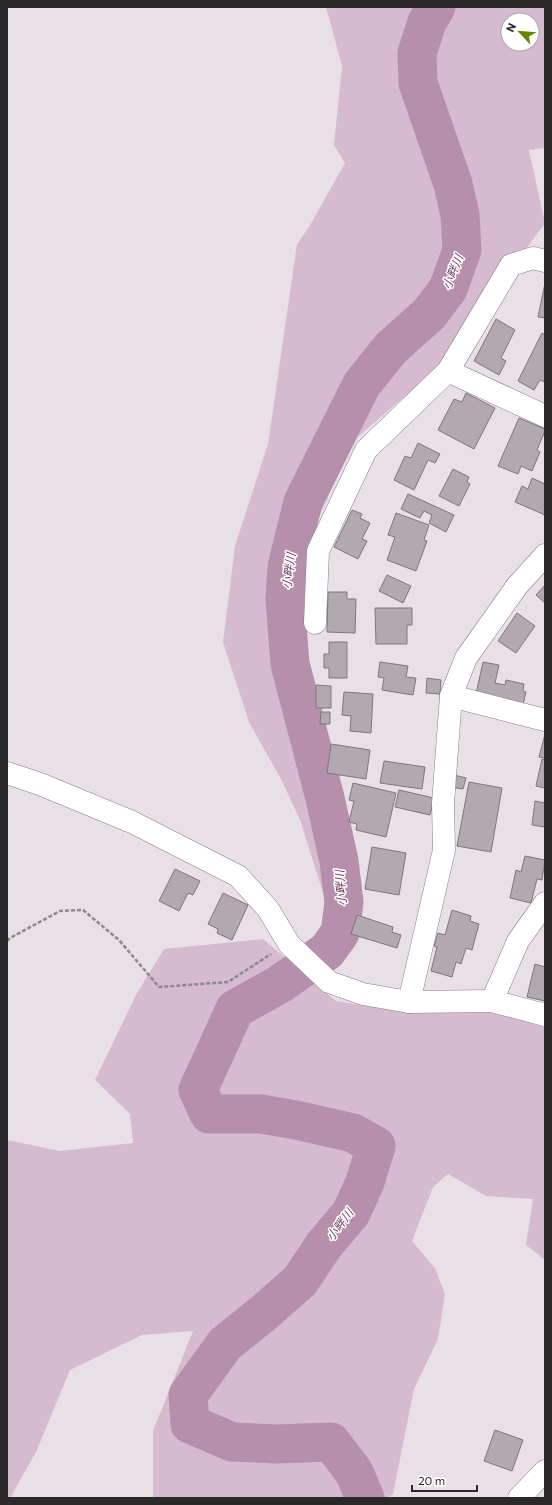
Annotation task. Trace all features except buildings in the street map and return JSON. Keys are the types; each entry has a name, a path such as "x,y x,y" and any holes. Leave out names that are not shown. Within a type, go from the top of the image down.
{"street":[{"path":"315,623 318,550 366,450 448,371 511,265 533,258 545,261"},
{"path":"448,371 545,416"},
{"path":"409,1002 444,850 443,802 451,696 466,658 517,586 545,555"},
{"path":"451,696 545,720"},
{"path":"7,773 40,784 132,822 238,876 268,909 289,944 330,982 362,994 409,1002 492,1001 545,1015"},
{"path":"492,1001 518,942 545,903"},
{"path":"519,1498 545,1471"}],"path":[{"path":"7,941 60,911 83,910 119,940 159,987 228,982 289,944"}],"shaded area":[{"path":"326,7 545,7 545,148 529,150 545,223 441,365 353,441 302,555 299,641 301,741 323,831 327,905 300,820 282,781 249,722 223,642 235,546 268,444 297,244 309,227 345,163 334,145 342,66"},
{"path":"263,939 336,1001 410,1013 495,1008 545,1021 545,1260 526,1245 533,1199 486,1196 448,1174 433,1187 412,1241 435,1268 445,1294 438,1339 414,1389 393,1494 386,1498 153,1498 153,1431 193,1331 142,1335 70,1370 36,1452 10,1498 7,1498 7,1140 60,1151 133,1143 130,1114 95,1080 136,995 164,949"}],"waterway":[{"name":"小畔川","path":"365,1498 354,1472 331,1442 277,1444 232,1442 190,1424 188,1395 225,1344 300,1281 324,1245 351,1213 365,1182 376,1146 353,1133 296,1120 261,1114 209,1114 198,1090 235,1009 280,984 327,951 340,933 344,902 339,861 325,798 290,664 285,599 287,567 303,502 362,384 391,348 429,314 448,289 462,250 460,215 453,184 418,83 417,53 427,22 436,7"}]}
